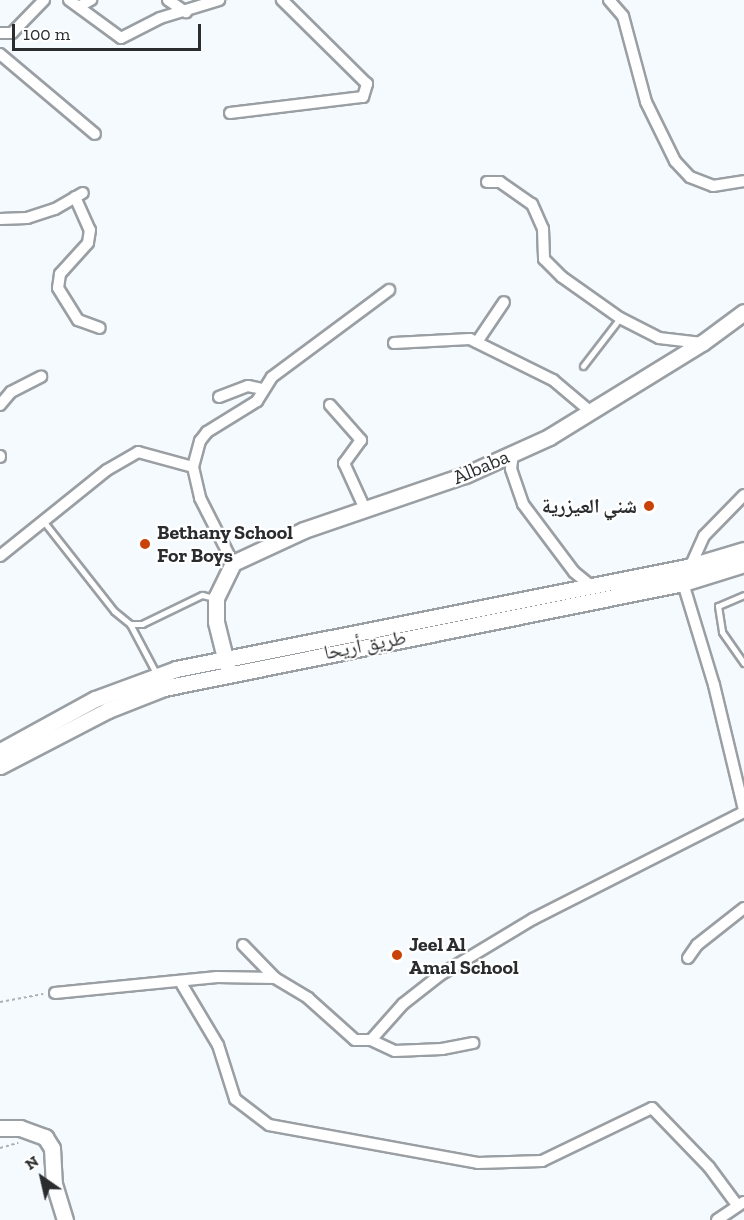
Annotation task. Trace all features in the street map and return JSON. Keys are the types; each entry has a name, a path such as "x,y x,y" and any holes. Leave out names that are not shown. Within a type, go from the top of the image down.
{"main road":[{"name":"Albaba","path":"233,563 304,530 465,475 513,453 591,412 702,342 744,312"},
{"name":"طريق أريحا","path":"0,766 128,702 226,665 687,567 744,550"},
{"path":"226,665 216,622 216,598 233,563"},
{"name":"طريق أريحا","path":"0,752 95,699 158,675 226,665 683,583 744,564"},
{"path":"0,1128 20,1128 45,1137 52,1148 54,1184 65,1220"}],"street":[{"path":"0,33 12,33 44,0"},
{"path":"69,0 121,38 160,18 186,12 219,0"},
{"path":"80,6 91,0"},
{"path":"168,0 186,12"},
{"path":"230,113 363,97 367,84 282,0"},
{"path":"609,0 623,16 646,102 675,161 690,177 713,186 744,180"},
{"path":"0,54 95,134"},
{"path":"487,182 500,182 532,204 543,229 541,251 548,266 620,318 659,338 702,342"},
{"path":"0,219 27,218 79,195 90,230 88,243 60,273 58,288 78,320 100,328"},
{"path":"233,563 200,498 193,467 200,441 207,432 257,401 262,389 389,290"},
{"path":"477,342 504,302"},
{"path":"394,343 470,339 553,380 591,412"},
{"path":"0,405 11,392 41,378"},
{"path":"219,397 248,387 262,389"},
{"path":"330,405 361,440 344,464 365,509"},
{"path":"0,556 132,453 193,467"},
{"path":"513,453 510,469 523,504 574,572 591,586"},
{"path":"371,1041 403,1004 440,975 533,919 744,811 714,685 683,583 687,567 704,536 744,495"},
{"path":"688,958 697,945 744,908"},
{"path":"243,945 275,978 308,998 355,1040 371,1041 395,1051 473,1043"},
{"path":"55,993 252,975 275,978"},
{"path":"181,983 218,1045 235,1099 269,1125 478,1163 542,1161 652,1108 741,1203 717,1220"}],"lane":[{"path":"583,366 620,318"},
{"path":"44,522 114,611 130,624 158,675"},
{"path":"130,624 142,624 202,595 216,598"},
{"path":"744,596 718,606 722,632 744,663"}],"path":[{"path":"0,1002 55,993"}],"place":[{"name":"شني العيزرية","path":"649,506"},
{"name":"Bethany School For Boys","path":"145,544"},
{"name":"Jeel Al Amal School","path":"397,955"}]}
